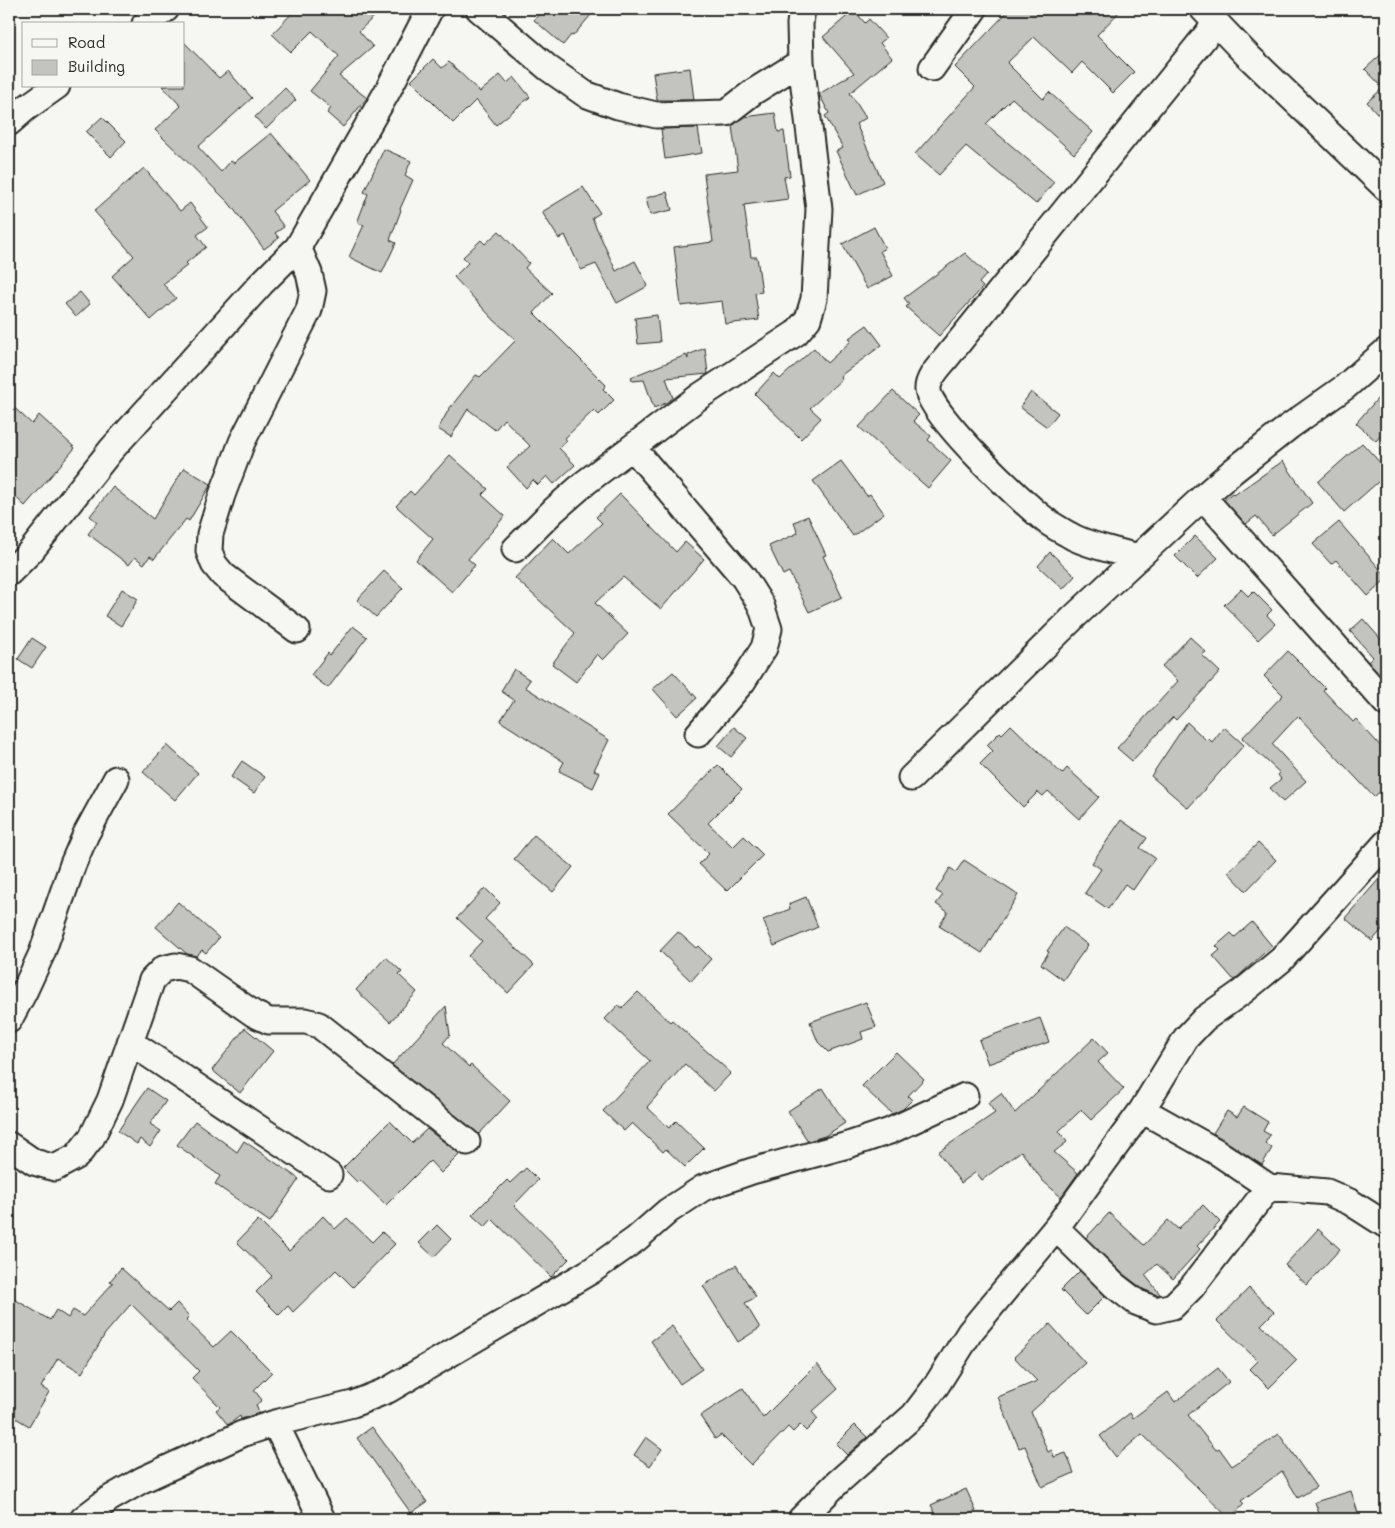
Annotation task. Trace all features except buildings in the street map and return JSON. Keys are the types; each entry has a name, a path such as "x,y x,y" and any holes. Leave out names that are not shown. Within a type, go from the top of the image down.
{"street":[{"path":"148,22 166,9"},
{"path":"9,573 31,551 111,450 261,284 298,247 387,92 430,9"},
{"path":"479,9 548,68 585,94 618,106 656,115 726,113 753,92 801,62"},
{"path":"515,549 554,510 586,482 700,396 796,334 808,319 814,299 819,208 801,62 800,24 802,9"},
{"path":"932,68 974,9"},
{"path":"1139,557 1106,549 1076,538 1044,520 985,465 956,433 932,402 928,389 932,377 1210,16 1247,55 1386,188"},
{"path":"14,110 52,88"},
{"path":"297,630 223,575 214,564 209,551 210,534 242,442 309,310 313,291 309,272 298,247"},
{"path":"911,778 1074,617 1203,497 1282,432 1345,387 1386,351"},
{"path":"633,448 744,578 761,605 769,629 764,648 742,681 698,734"},
{"path":"1203,497 1386,703"},
{"path":"9,1020 42,953 73,864 86,834 116,779"},
{"path":"801,1519 837,1483 914,1415 936,1386 970,1332 1056,1228 1142,1110 1186,1038 1204,1019 1242,992 1281,960 1386,843"},
{"path":"9,1145 34,1162 55,1168 77,1156 92,1137 110,1100 152,980 162,969 176,966 190,968 254,1014 270,1021 306,1021 319,1025 466,1142"},
{"path":"130,1042 328,1175"},
{"path":"83,1519 108,1500 142,1480 242,1434 275,1423 353,1404 388,1390 591,1271 636,1239 668,1211 703,1188 752,1171 848,1145 890,1131 965,1096"},
{"path":"1142,1110 1217,1152 1269,1187 1327,1192 1350,1202 1386,1225"},
{"path":"1056,1228 1114,1285 1136,1302 1156,1310 1173,1306 1192,1287 1269,1187"},
{"path":"275,1423 322,1519"}]}
